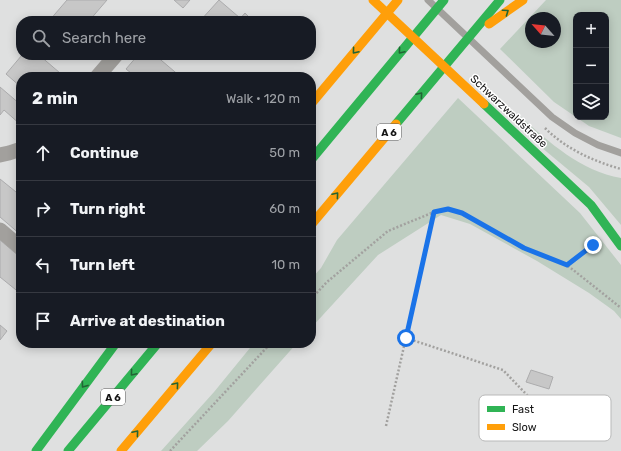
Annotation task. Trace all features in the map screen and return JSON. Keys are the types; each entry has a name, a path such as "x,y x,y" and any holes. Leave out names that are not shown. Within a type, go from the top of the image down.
{"main road":[{"name":"Schwarzwaldstraße","path":"373,0 571,185 591,205 621,246"},
{"path":"316,98 398,0"},
{"path":"316,154 444,0"},
{"name":"A 6","path":"316,219 500,0"},
{"name":"A 6","path":"466,40 523,0"},
{"path":"36,451 112,348"},
{"name":"A 6","path":"68,451 154,348"},
{"path":"121,451 208,348"}],"street":[{"path":"101,72 112,60"},
{"path":"0,155 16,151"},
{"path":"0,230 16,244"}],"lane":[{"path":"428,0 552,117 598,145 621,153"}],"path":[{"path":"316,294 327,282 388,231 434,212 448,209 462,213 524,248 567,265 621,308"},
{"path":"386,426 434,212"},
{"path":"567,265 610,231"},
{"path":"406,338 503,370 527,395"},
{"path":"170,451 265,348"}],"green space":[{"path":"546,0 621,0 621,138 589,126 580,120 609,120 609,12 573,12 573,115 554,102 500,49 525,22 525,48 561,48 561,12 535,12"},
{"path":"458,98 580,213 621,265 621,319 614,311 589,293 537,261 470,224 441,215 378,255 316,323 316,274 321,268 337,240"},
{"path":"521,117 543,137 567,155 593,169 621,178 621,225 589,187 541,147 515,121"},
{"path":"250,348 293,348 228,421 197,451 161,451 214,392"}],"building":[{"path":"67,0 107,0 93,16 53,16"},
{"path":"174,0 190,0 183,8"},
{"path":"219,0 238,16 205,16"},
{"path":"18,60 45,60 59,72 16,72 16,83 6,74"},
{"path":"134,60 161,60 175,72 130,72 126,69"},
{"path":"0,87 16,101 16,121 4,110 0,115"},
{"path":"0,179 16,192 16,231 0,217"},
{"path":"0,240 16,254 16,290 0,277"},
{"path":"0,325 7,331 0,340"},
{"path":"531,370 553,377 549,389 526,382"}],"traffic: fast":[{"path":"316,154 444,0"},
{"path":"396,124 500,0"},
{"path":"484,104 591,205 621,246"},
{"path":"36,451 112,348"},
{"path":"68,451 154,348"}],"traffic: slow":[{"path":"373,0 484,104"},
{"path":"316,98 398,0"},
{"path":"489,24 523,0"},
{"path":"316,219 396,124"},
{"path":"121,451 208,348"}],"route":[{"path":"406,338 434,212 448,209 462,213 524,248 567,265 593,245"}]}
